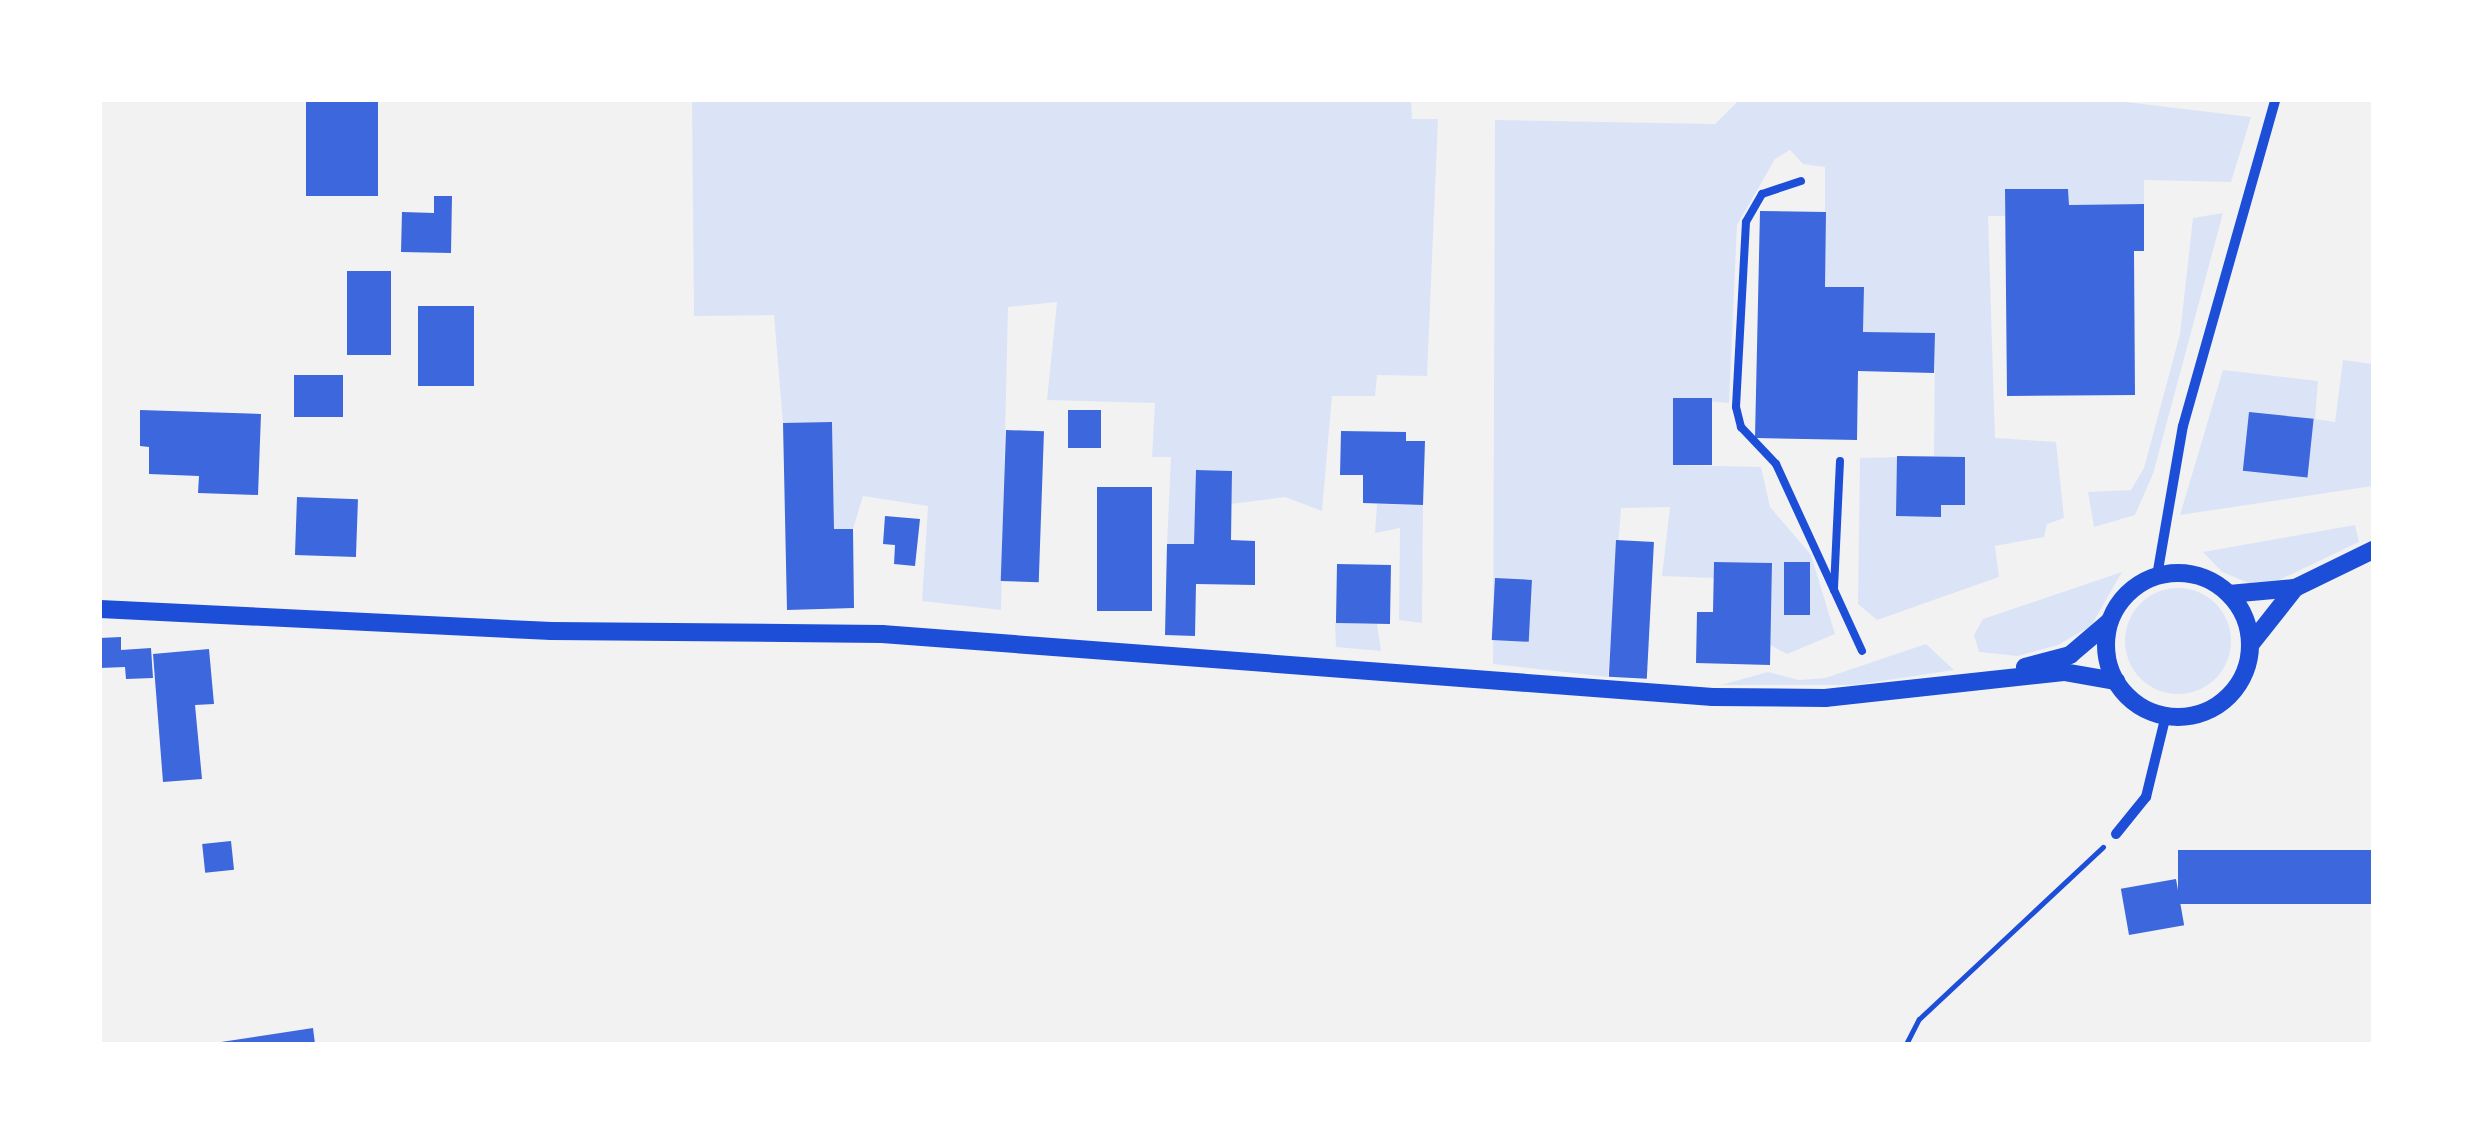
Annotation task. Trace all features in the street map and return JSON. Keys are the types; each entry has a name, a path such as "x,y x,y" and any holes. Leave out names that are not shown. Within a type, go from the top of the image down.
{"street":[{"path":"2157,576 2182,426 2274,100"},
{"path":"2229,594 2295,588 2373,550"},
{"path":"1982,678 2070,655 2110,622 2128,594 2157,576 2196,575 2229,594 2245,618 2250,645 2244,673 2229,696 2199,713 2166,715 2136,703 2116,682 2107,650 2110,622"},
{"path":"2250,645 2295,588"},
{"path":"100,609 550,631 882,634 1713,698 1825,698 2064,672 2116,682"},
{"path":"2116,834 2146,797 2166,715"}],"lane":[{"path":"1801,181 1762,194 1746,222 1736,408 1741,426 1776,464 1862,651"},
{"path":"1834,590 1840,461"}],"path":[{"path":"1906,1044 1918,1019 2116,834"}],"shaded area":[{"path":"692,100 1411,100 1412,119 1438,119 1427,376 1377,375 1375,396 1332,396 1322,511 1285,497 1231,504 1232,471 1197,470 1194,544 1167,544 1171,457 1152,457 1155,403 1047,400 1057,302 1008,307 1001,610 922,601 928,506 863,496 853,529 834,529 832,423 783,423 774,315 694,316"},
{"path":"1739,100 2109,100 2251,117 2231,182 2144,180 2144,204 2069,205 2068,189 2005,189 2005,216 1988,216 1995,438 2056,442 2064,518 2047,524 2044,537 1995,546 1999,577 1877,620 1858,604 1860,458 1934,456 1935,334 1863,332 1864,287 1825,287 1825,167 1803,164 1790,150 1775,159 1737,225 1729,403 1674,398 1674,465 1761,467 1770,507 1811,555 1835,634 1787,654 1770,645 1772,563 1715,562 1714,578 1662,576 1670,507 1621,508 1608,677 1493,664 1495,120 1715,124"},
{"path":"2223,213 2153,474 2135,515 2094,527 2088,492 2131,490 2144,468 2180,334 2193,218"},
{"path":"2343,360 2373,364 2373,486 2180,515 2223,370 2318,381 2315,419 2335,422"},
{"path":"1377,504 1423,505 1422,623 1399,620 1400,528 1375,533"},
{"path":"2355,525 2359,542 2279,580 2249,583 2222,572 2203,552"},
{"path":"2122,572 2091,626 2058,645 2017,656 1979,652 1974,635 1983,619"},
{"path":"2178,588 2198,592 2215,604 2227,621 2231,641 2227,661 2215,678 2198,690 2178,694 2158,690 2141,678 2129,661 2125,641 2129,621 2141,604 2158,592"},
{"path":"1335,623 1377,624 1381,651 1336,647"},
{"path":"1926,644 1954,670 1855,685 1721,685 1768,672 1799,680 1825,678"}],"building":[{"path":"306,100 378,100 378,196 306,196"},
{"path":"2005,189 2068,189 2069,205 2144,204 2144,251 2134,251 2135,395 2007,396"},
{"path":"434,196 452,196 451,253 401,252 402,212 434,213"},
{"path":"1760,211 1826,212 1825,287 1864,287 1863,332 1935,333 1934,373 1858,371 1857,440 1755,438"},
{"path":"347,271 391,271 391,355 347,355"},
{"path":"418,306 474,306 474,386 418,386"},
{"path":"294,375 343,375 343,417 294,417"},
{"path":"1673,398 1712,398 1712,465 1673,465"},
{"path":"140,410 261,414 258,495 198,493 199,476 149,474 149,447 140,446"},
{"path":"1068,410 1101,410 1101,448 1068,448"},
{"path":"2249,412 2314,419 2307,477 2243,471"},
{"path":"832,422 834,529 853,529 854,608 787,610 783,423"},
{"path":"1006,430 1044,431 1039,582 1001,581"},
{"path":"1341,431 1406,432 1406,441 1425,441 1423,505 1363,503 1363,475 1340,475"},
{"path":"1897,456 1965,457 1965,505 1941,505 1941,517 1896,516"},
{"path":"1196,470 1232,471 1231,540 1255,541 1255,585 1196,584 1195,636 1165,635 1167,544 1194,544"},
{"path":"1097,487 1152,487 1152,611 1097,611"},
{"path":"297,497 358,499 356,557 295,555"},
{"path":"885,516 920,519 915,566 894,564 895,545 883,544"},
{"path":"1616,540 1654,542 1647,679 1609,677"},
{"path":"1714,562 1772,563 1770,665 1696,663 1697,612 1713,612"},
{"path":"1784,562 1810,562 1810,615 1784,615"},
{"path":"1337,564 1391,565 1390,624 1336,623"},
{"path":"1495,578 1532,580 1529,642 1492,640"},
{"path":"121,637 121,650 151,648 153,678 126,679 125,667 100,668 100,638"},
{"path":"209,649 214,704 195,705 202,779 163,782 153,654"},
{"path":"231,841 234,870 205,873 202,844"},
{"path":"2178,850 2373,850 2373,904 2178,904"},
{"path":"2176,879 2184,925 2129,935 2121,889"},
{"path":"313,1028 315,1044 221,1044 221,1042"}]}
